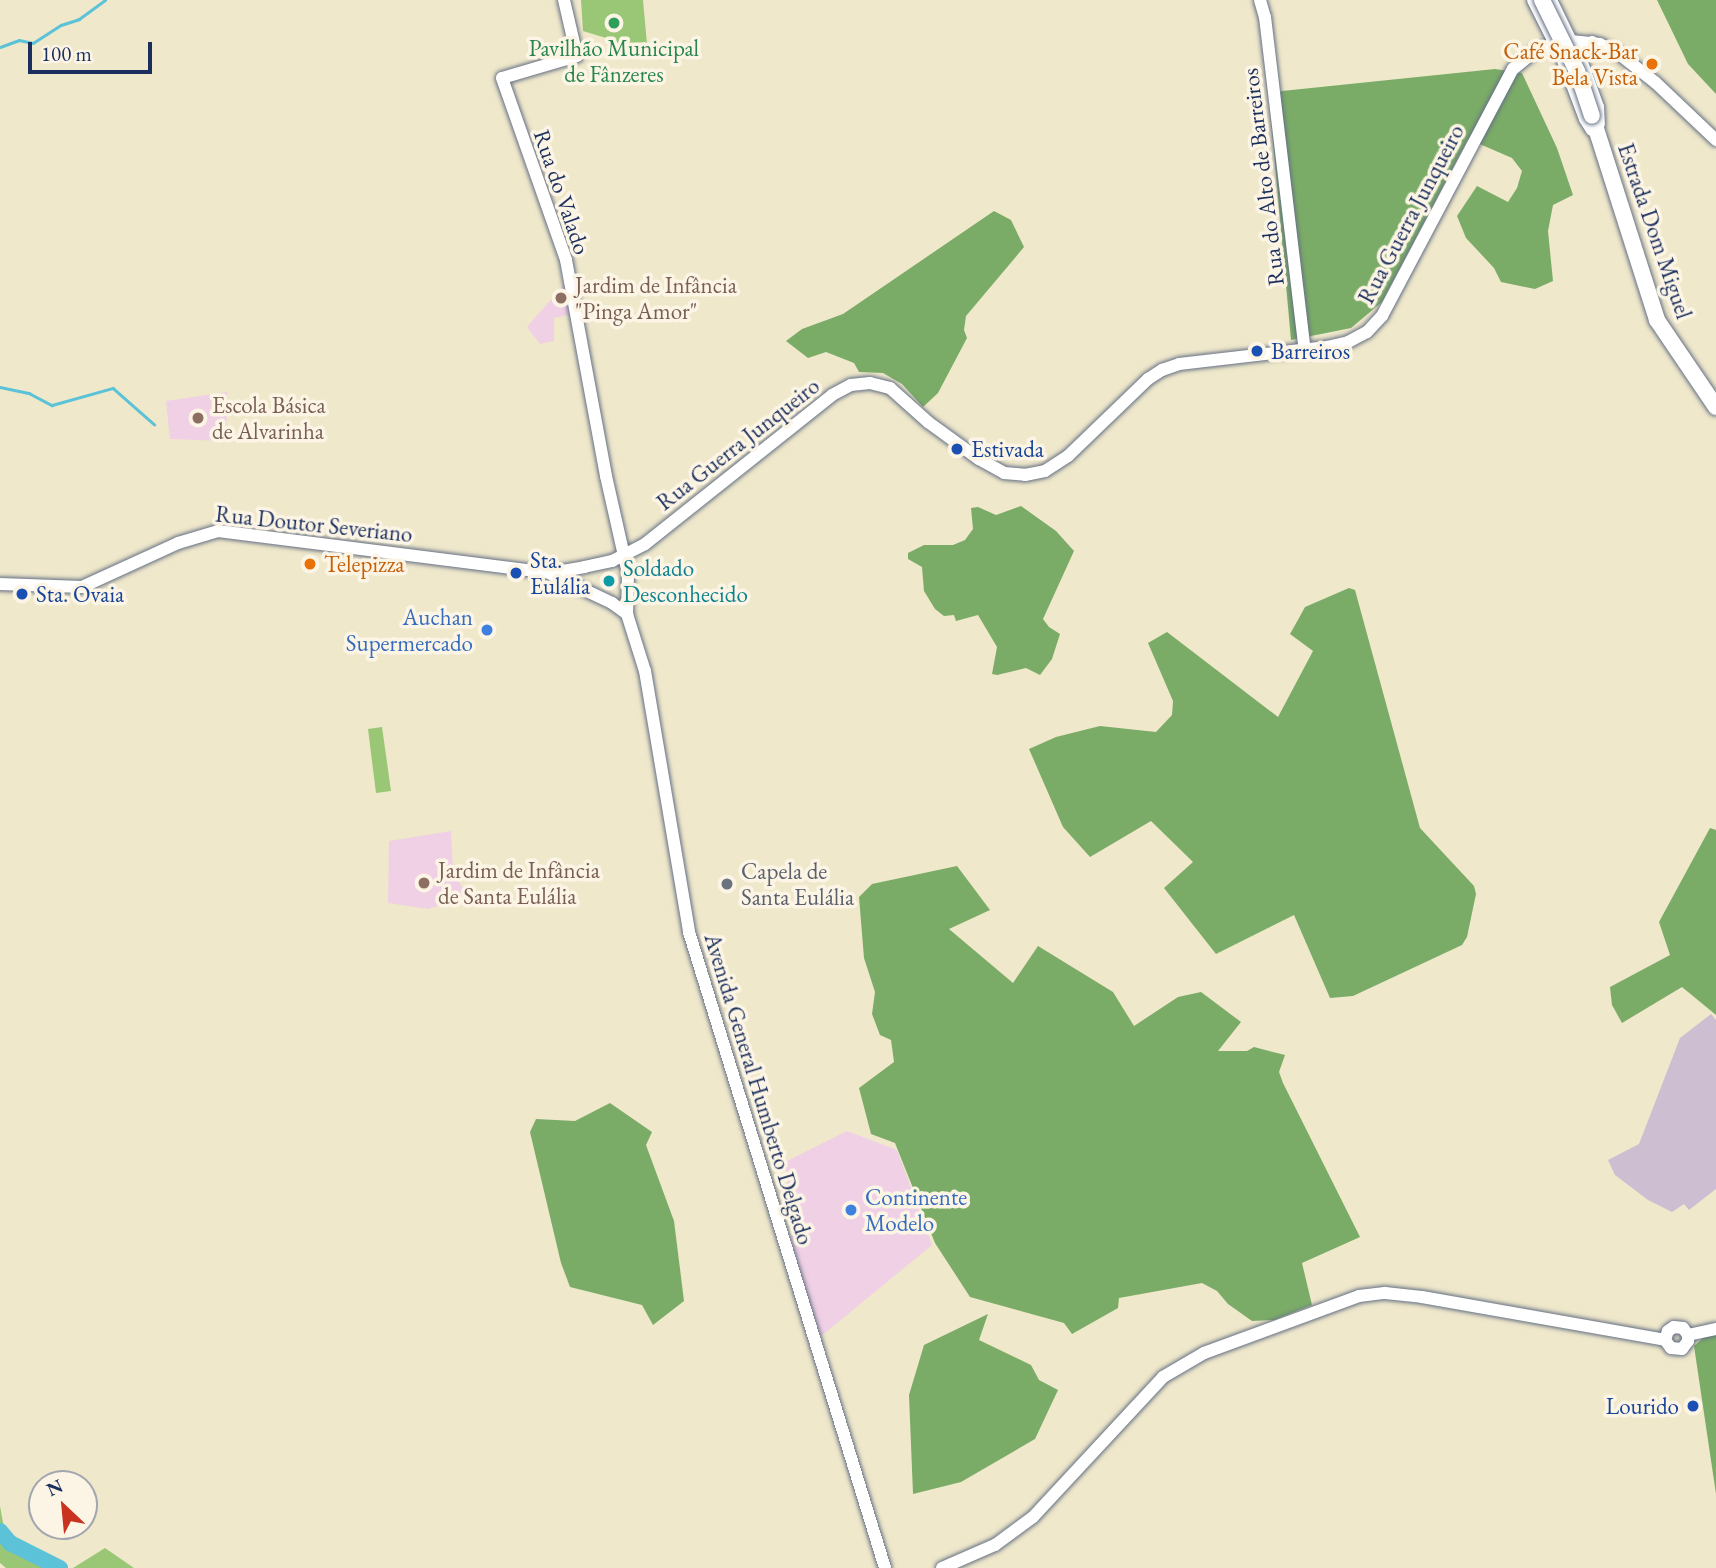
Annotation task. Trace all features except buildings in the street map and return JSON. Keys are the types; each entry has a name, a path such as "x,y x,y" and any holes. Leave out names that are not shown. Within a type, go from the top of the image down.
{"main road":[{"path":"1542,0 1577,71 1599,138"},
{"name":"Estrada Dom Miguel","path":"1599,138 1657,320 1716,407"}],"street":[{"name":"Rua do Valado","path":"564,0 577,56 502,78 566,260 628,574"},
{"name":"Rua do Alto de Barreiros","path":"1260,0 1265,16 1305,351"},
{"name":"Estrada Dom Miguel","path":"1533,0 1562,58 1585,119 1599,138"},
{"name":"Estrada Dom Miguel","path":"1552,0 1569,41 1580,57 1599,113 1599,138"},
{"name":"Rua Guerra Junqueiro","path":"551,573 612,561 640,545 728,479 832,395 851,385 870,383 890,388 928,422 979,459 1004,473 1025,475 1045,471 1068,456 1148,379 1162,370 1179,364 1305,351 1348,342 1367,332 1382,316 1513,69 1533,53 1554,44 1569,41 1592,42"},
{"path":"1580,57 1592,42 1618,53 1696,118 1716,140"},
{"name":"Rua Doutor Severiano","path":"0,584 82,587 209,532 551,573"},
{"path":"628,574 640,545"},
{"path":"584,567 578,580 585,592"},
{"path":"551,573 612,603 627,614"},
{"name":"Avenida General Humberto Delgado","path":"628,574 627,614 645,671 691,938 885,1568"},
{"path":"612,603 621,600 627,593"},
{"path":"942,1568 995,1545 1034,1517 1163,1377 1204,1353 1359,1296 1385,1293 1422,1297 1665,1340 1671,1348 1682,1349 1688,1341 1688,1335 1716,1329"}],"shaded area":[{"name":"Jardim de Infância \"Pinga Amor\"","path":"566,282 572,314 554,318 554,341 540,344 527,327"},
{"name":"Escola Básica de Alvarinha","path":"227,392 226,441 170,439 166,401"},
{"name":"Jardim de Infância de Santa Eulália","path":"451,831 453,869 467,897 428,909 388,903 389,841"},
{"path":"1711,1014 1716,1020 1716,1189 1689,1210 1684,1204 1672,1212 1648,1200 1615,1175 1608,1160 1639,1144 1680,1038"},
{"path":"847,1131 897,1150 932,1245 820,1337 793,1253 785,1162"}],"green space":[{"name":"Pavilhão Municipal de Fânzeres","path":"581,0 643,0 648,55 609,51 606,38 583,31"},
{"path":"1657,0 1716,0 1716,94 1688,64"},
{"path":"1495,69 1522,73 1557,148 1573,195 1553,205 1548,231 1553,281 1535,289 1501,282 1494,268 1466,238 1457,216 1477,186 1508,202 1517,188 1522,171 1512,158 1468,139 1382,302 1351,328 1291,340 1269,97 1282,91"},
{"path":"994,211 1011,220 1024,247 966,316 964,330 967,338 938,393 923,407 902,384 883,373 859,372 854,363 826,352 808,358 786,341 802,329 843,314"},
{"path":"1021,506 1056,531 1074,551 1043,619 1060,634 1052,659 1040,675 1026,668 997,675 992,674 997,647 978,615 956,621 954,615 944,616 935,609 924,591 922,567 908,559 908,553 924,545 953,545 965,540 973,529 971,508 978,507 996,515"},
{"path":"1349,588 1355,590 1420,828 1474,886 1476,894 1467,937 1462,945 1353,996 1330,998 1294,915 1216,954 1164,888 1193,862 1151,821 1090,857 1063,827 1029,749 1056,737 1100,726 1156,732 1172,715 1173,701 1148,643 1167,632 1278,717 1313,651 1290,634 1305,607"},
{"path":"382,727 391,791 376,793 368,729"},
{"path":"1710,828 1716,830 1716,1015 1682,987 1622,1023 1612,1005 1610,987 1670,955 1659,922"},
{"path":"957,866 990,910 949,929 1013,983 1038,946 1113,992 1134,1026 1178,997 1201,992 1241,1022 1218,1051 1247,1051 1254,1047 1285,1055 1279,1072 1283,1083 1360,1237 1302,1263 1312,1305 1274,1320 1252,1321 1228,1304 1217,1291 1202,1283 1119,1298 1118,1308 1072,1334 1064,1323 970,1297 935,1243 895,1143 871,1134 859,1088 894,1062 891,1040 880,1035 872,1014 875,992 864,958 859,897 872,884"},
{"path":"610,1103 652,1132 646,1145 674,1221 684,1301 653,1325 642,1305 570,1287 561,1263 530,1132 536,1119 575,1121"},
{"path":"988,1314 979,1340 1031,1365 1039,1380 1058,1390 1035,1439 961,1482 913,1494 909,1395 924,1345"},
{"path":"1716,1333 1716,1494 1694,1346 1704,1337"},
{"path":"0,1506 4,1528 18,1542 63,1568 6,1568 0,1563"},
{"path":"105,1548 134,1568 73,1568"}],"waterway":[{"path":"0,47 19,40 33,43 61,25 79,19 105,0"},
{"path":"0,387 29,393 52,405 113,388 154,424"},
{"path":"0,1531 10,1543 60,1568"}],"place":[{"name":"Pavilhão Municipal de Fânzeres","path":"614,23"},
{"name":"Café Snack-Bar Bela Vista","path":"1652,64"},
{"name":"Jardim de Infância \"Pinga Amor\"","path":"561,298"},
{"name":"Barreiros","path":"1257,351"},
{"name":"Escola Básica de Alvarinha","path":"198,418"},
{"name":"Estivada","path":"957,449"},
{"name":"Telepizza","path":"310,564"},
{"name":"Sta. Eulália","path":"516,573"},
{"name":"Soldado Desconhecido","path":"609,581"},
{"name":"Sta. Ovaia","path":"22,594"},
{"name":"Auchan Supermercado","path":"487,630"},
{"name":"Jardim de Infância de Santa Eulália","path":"424,883"},
{"name":"Capela de Santa Eulália","path":"727,884"},
{"name":"Continente Modelo","path":"851,1210"},
{"name":"Lourido","path":"1693,1406"}]}
